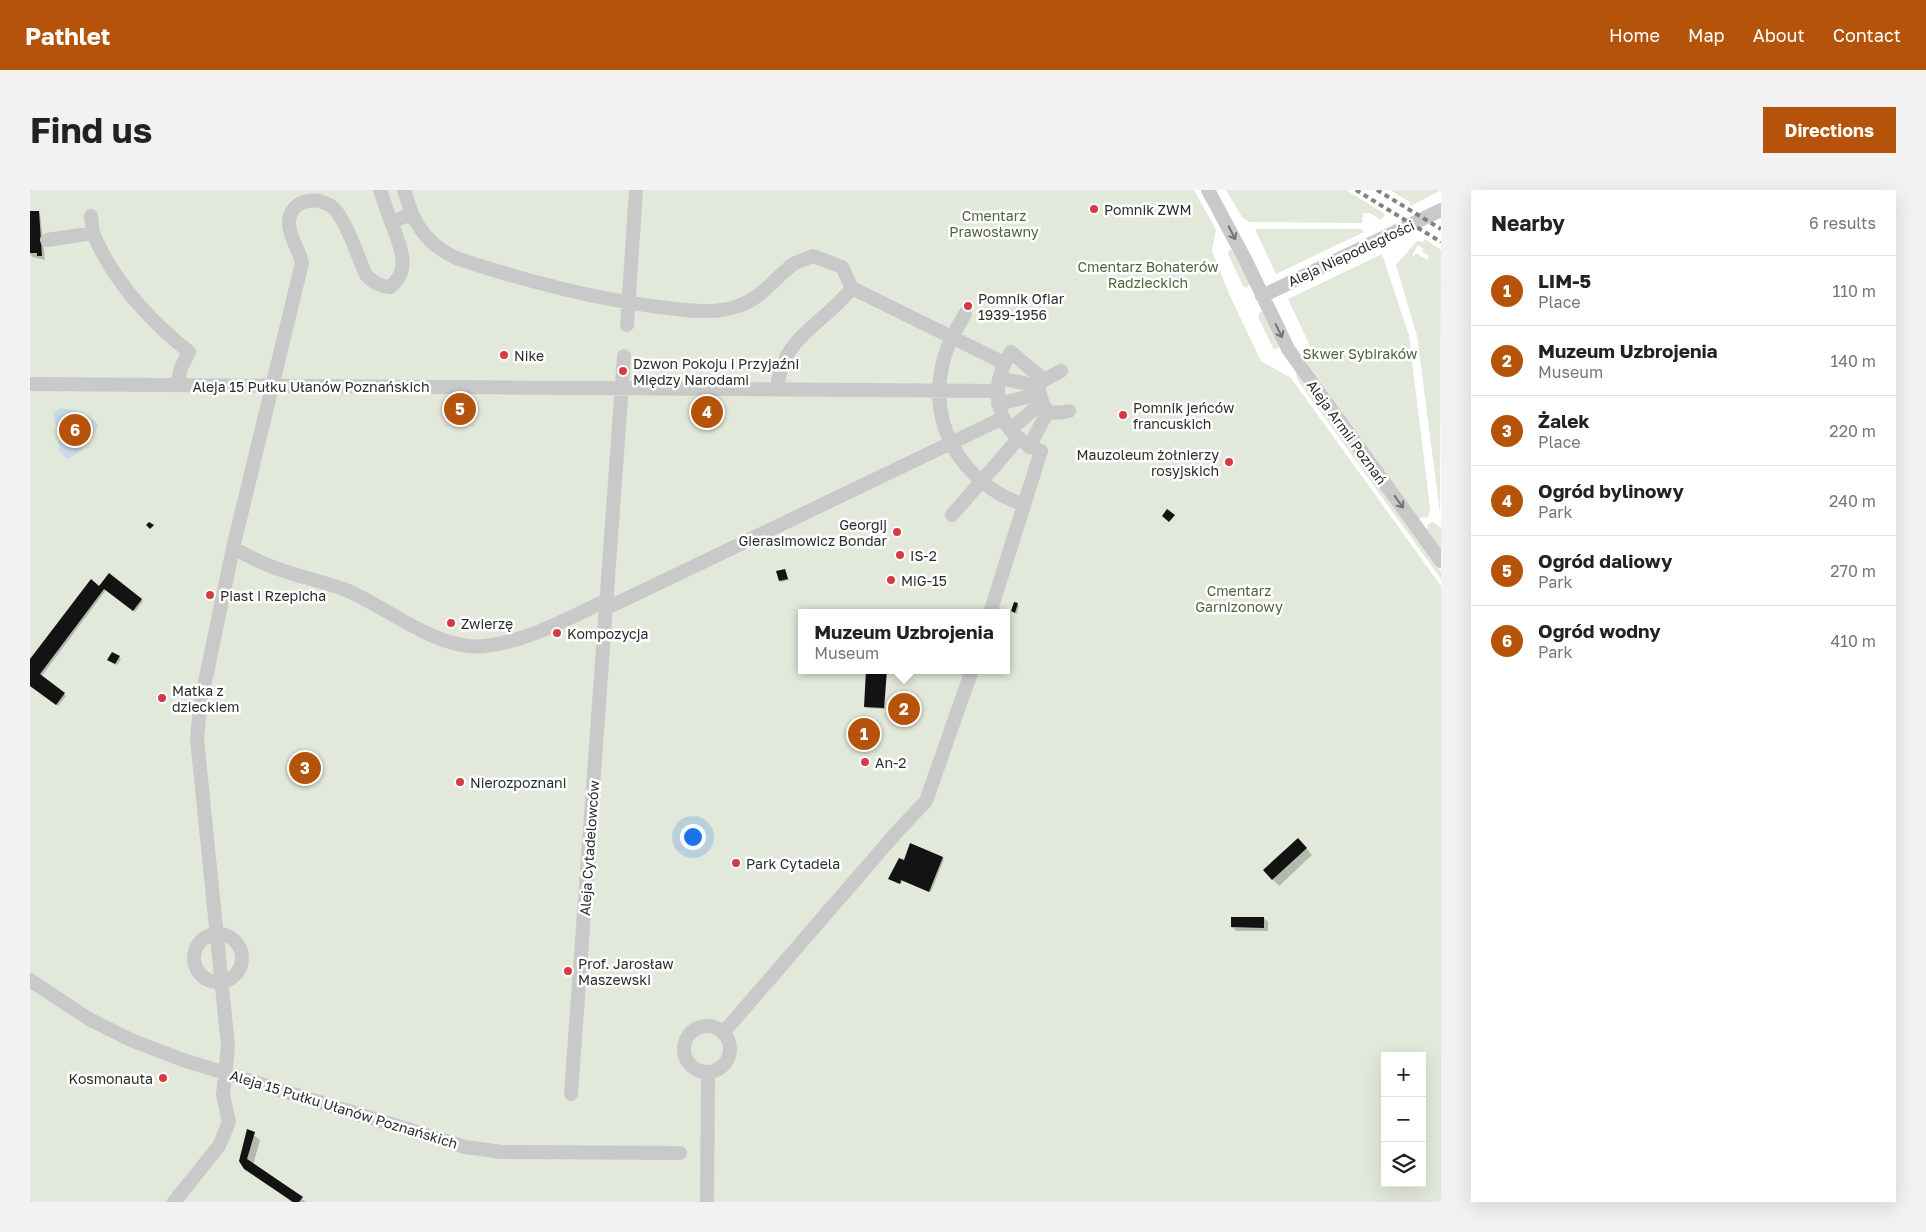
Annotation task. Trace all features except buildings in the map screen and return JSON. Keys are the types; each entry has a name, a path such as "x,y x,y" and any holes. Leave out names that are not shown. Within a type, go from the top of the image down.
{"street":[{"path":"174,1202 218,1146 229,1122 223,1095 228,1046 215,934 197,740 200,706 233,548 270,386 302,263 299,250 292,237 289,222 296,207 317,199 328,203 337,212 366,275 381,286 390,287 402,274 403,256 380,190"},
{"path":"404,190 412,214 427,238 442,251 456,258 579,294 628,303 697,312 721,310 740,306 761,295 794,264 813,256 842,267 852,288 1004,363"},
{"path":"627,325 636,190"},
{"name":"Aleja Armii Poznań","path":"1208,190 1288,349 1441,561"},
{"name":"Aleja Niepodległości","path":"1262,296 1441,210"},
{"path":"391,222 412,214"},
{"path":"91,216 94,233 103,256 145,313 162,331 189,352 181,368 177,385"},
{"path":"47,240 94,233"},
{"path":"777,389 778,374 788,352 798,339 840,303 852,288"},
{"path":"966,314 952,338 941,369 940,410 951,444 969,472 980,482 1009,500 1024,505"},
{"path":"991,609 1041,451 1015,433 998,391 1004,363 1011,352 1056,414 1069,411"},
{"name":"Aleja Cytadelowców","path":"571,1094 624,356"},
{"path":"952,515 980,482 1042,395 1062,371"},
{"name":"Aleja 15 Pułku Ułanów Poznańskich","path":"30,384 998,391"},
{"path":"998,391 1042,395"},
{"path":"998,391 1042,395"},
{"path":"233,548 270,566 366,599 418,628 453,642 471,646 484,646 526,637 605,605 951,444 1015,433 1042,395"},
{"path":"723,1033 926,801 971,674"},
{"path":"215,934 227,936 236,942 241,953 241,964 237,973 230,979 220,982 209,980 199,973 194,963 195,951 203,940 215,934"},
{"name":"Aleja 15 Pułku Ułanów Poznańskich","path":"30,980 89,1019 131,1040 224,1073 466,1147 502,1152 680,1153"},
{"path":"711,1027 723,1033 729,1044 728,1058 721,1068 708,1073 696,1070 687,1062 684,1050 687,1038 697,1028 711,1027"},
{"path":"707,1202 708,1073"}],"green space":[{"name":"Park Cytadela","path":"30,190 1194,190 1216,230 1212,251 1230,296 1261,361 1291,378 1441,586 1441,1202 30,1202"},
{"path":"1226,190 1346,190 1385,214 1381,220 1370,213 1363,213 1362,223 1249,222 1242,217"},
{"path":"1390,190 1441,190 1411,206 1410,202"},
{"path":"1255,229 1362,229 1364,232 1276,274"},
{"path":"1425,239 1441,250 1440,513 1417,336 1396,265 1417,241 1423,242","holes":["1418,245 1424,249 1422,252 1429,256 1427,260 1416,253 1414,256 1412,255"]},
{"path":"1229,250 1232,250 1250,283 1247,288 1243,286 1228,254"},
{"name":"Skwer Sybiraków","path":"1382,254 1409,336 1430,508 1428,517 1418,518 1306,361 1311,348 1288,299"},
{"path":"1260,312 1263,313 1279,346 1276,350 1273,348 1258,317"},
{"path":"1296,371 1441,571 1441,579 1297,379"},
{"path":"1433,522 1441,528 1441,550 1427,530 1428,524"}],"water":[{"path":"62,408 88,416 98,425 93,435 80,451 66,458 59,450 59,433 53,416 55,411"}],"railway":[{"path":"1356,190 1441,242"},
{"path":"1377,190 1441,229"}],"place":[{"name":"Pomnik ZWM","path":"1094,209"},
{"name":"Pomnik Ofiar 1939-1956","path":"968,306"},
{"name":"Nike","path":"504,355"},
{"name":"Dzwon Pokoju i Przyjaźni Między Narodami","path":"623,371"},
{"name":"Ogród daliowy","path":"460,409"},
{"name":"Ogród bylinowy","path":"707,412"},
{"name":"Pomnik jeńców francuskich","path":"1123,415"},
{"name":"Ogród wodny","path":"75,430"},
{"name":"Mauzoleum żołnierzy rosyjskich","path":"1229,462"},
{"name":"Georgij Gierasimowicz Bondar","path":"897,532"},
{"name":"IS-2","path":"900,555"},
{"name":"MiG-15","path":"891,580"},
{"name":"Piast i Rzepicha","path":"210,595"},
{"name":"Zwierzę","path":"451,623"},
{"name":"Kompozycja","path":"557,633"},
{"name":"Matka z dzieckiem","path":"162,698"},
{"name":"Muzeum Uzbrojenia","path":"904,709"},
{"name":"LIM-5","path":"864,734"},
{"name":"An-2","path":"865,762"},
{"name":"Żalek","path":"305,768"},
{"name":"Nierozpoznani","path":"460,782"},
{"name":"Park Cytadela","path":"736,863"},
{"name":"Prof. Jarosław Maszewski","path":"568,971"},
{"name":"Kosmonauta","path":"163,1078"}],"park label":[{"name":"Cmentarz Prawosławny","path":"994,223"},
{"name":"Cmentarz Bohaterów Radzieckich","path":"1148,274"},
{"name":"Cmentarz Garnizonowy","path":"1239,598"}]}
